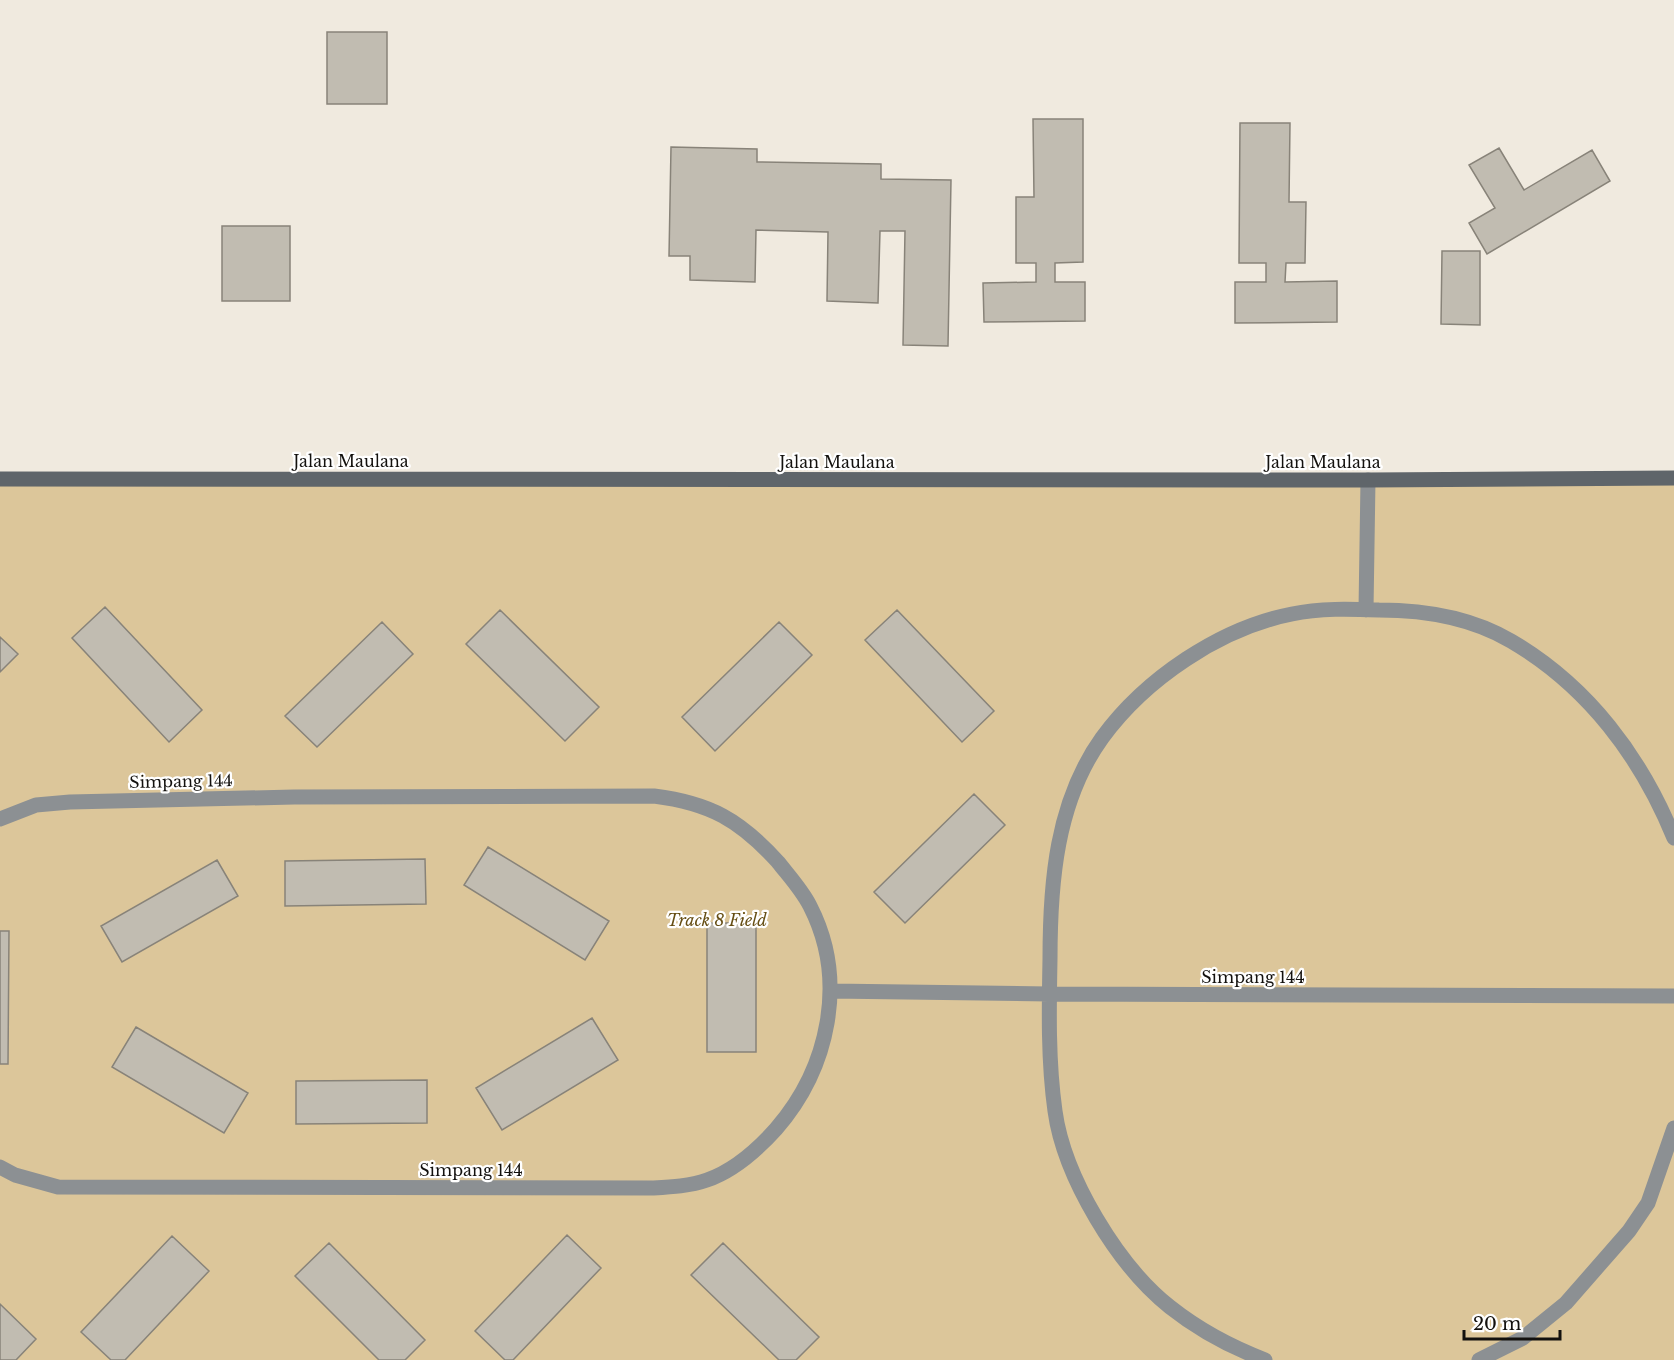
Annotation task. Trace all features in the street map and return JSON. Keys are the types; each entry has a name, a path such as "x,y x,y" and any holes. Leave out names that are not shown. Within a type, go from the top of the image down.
{"main road":[{"name":"Jalan Maulana","path":"0,479 1368,480 1674,478"}],"street":[{"path":"1366,610 1368,480"},
{"path":"1265,1360 1235,1348 1200,1329 1168,1306 1141,1278 1093,1213 1069,1162 1055,1114 1049,994 1050,931 1058,843 1079,777 1100,741 1125,709 1155,682 1189,658 1220,640 1256,624 1292,614 1328,610 1418,612 1441,615 1508,639 1554,671 1587,701 1631,753 1660,804 1674,838"},
{"name":"Simpang 144","path":"0,819 36,806 69,802 294,797 654,796 680,799 710,808 741,827 768,851 791,877 810,905 822,934 831,991 829,1019 821,1051 807,1084 788,1115 765,1141 734,1165 708,1180 680,1186 653,1188 58,1187 15,1175 0,1167"},
{"name":"Simpang 144","path":"831,991 1674,996"},
{"path":"1479,1360 1523,1338 1547,1319 1566,1303 1615,1248 1648,1203 1674,1128"}],"green space":[{"name":"Track 8 Field","path":"1674,478 1674,1360 0,1360 0,479"}],"building":[{"path":"327,32 387,32 387,104 327,104"},
{"path":"1033,119 1083,119 1083,262 1055,263 1055,282 1085,282 1085,321 984,322 983,283 1036,282 1036,263 1016,263 1016,197 1034,197"},
{"path":"1240,123 1290,123 1289,202 1306,202 1305,263 1286,263 1285,282 1337,281 1337,322 1235,323 1235,282 1266,282 1266,263 1239,263"},
{"path":"671,147 757,149 757,162 881,164 881,179 951,180 948,346 903,345 905,231 880,231 878,303 827,301 828,232 756,230 755,282 690,280 690,256 669,256"},
{"path":"1499,148 1524,190 1592,150 1610,181 1487,254 1469,223 1495,208 1469,165"},
{"path":"222,226 290,226 290,301 222,301"},
{"path":"1442,251 1480,251 1480,325 1441,324"},
{"path":"105,607 202,710 169,742 72,638"},
{"path":"500,610 599,707 565,741 466,644"},
{"path":"897,610 994,711 962,742 865,640"},
{"path":"382,622 413,654 317,747 285,716"},
{"path":"779,622 812,655 715,751 682,717"},
{"path":"0,637 18,654 0,672"},
{"path":"974,794 1005,825 905,923 874,892"},
{"path":"488,847 609,921 585,960 464,885"},
{"path":"425,859 426,904 285,906 285,861"},
{"path":"217,860 238,896 122,962 101,926"},
{"path":"707,923 756,923 756,1052 707,1052"},
{"path":"0,931 9,931 8,1064 0,1064"},
{"path":"592,1018 618,1060 502,1130 476,1088"},
{"path":"136,1027 248,1093 224,1133 112,1067"},
{"path":"427,1080 427,1123 296,1124 296,1081"},
{"path":"567,1235 601,1268 513,1360 505,1360 475,1331"},
{"path":"172,1236 209,1271 125,1360 111,1360 81,1332"},
{"path":"329,1243 425,1340 405,1360 379,1360 295,1276"},
{"path":"723,1243 819,1337 796,1360 779,1360 691,1275"},
{"path":"0,1304 36,1339 16,1360 0,1360"}]}
